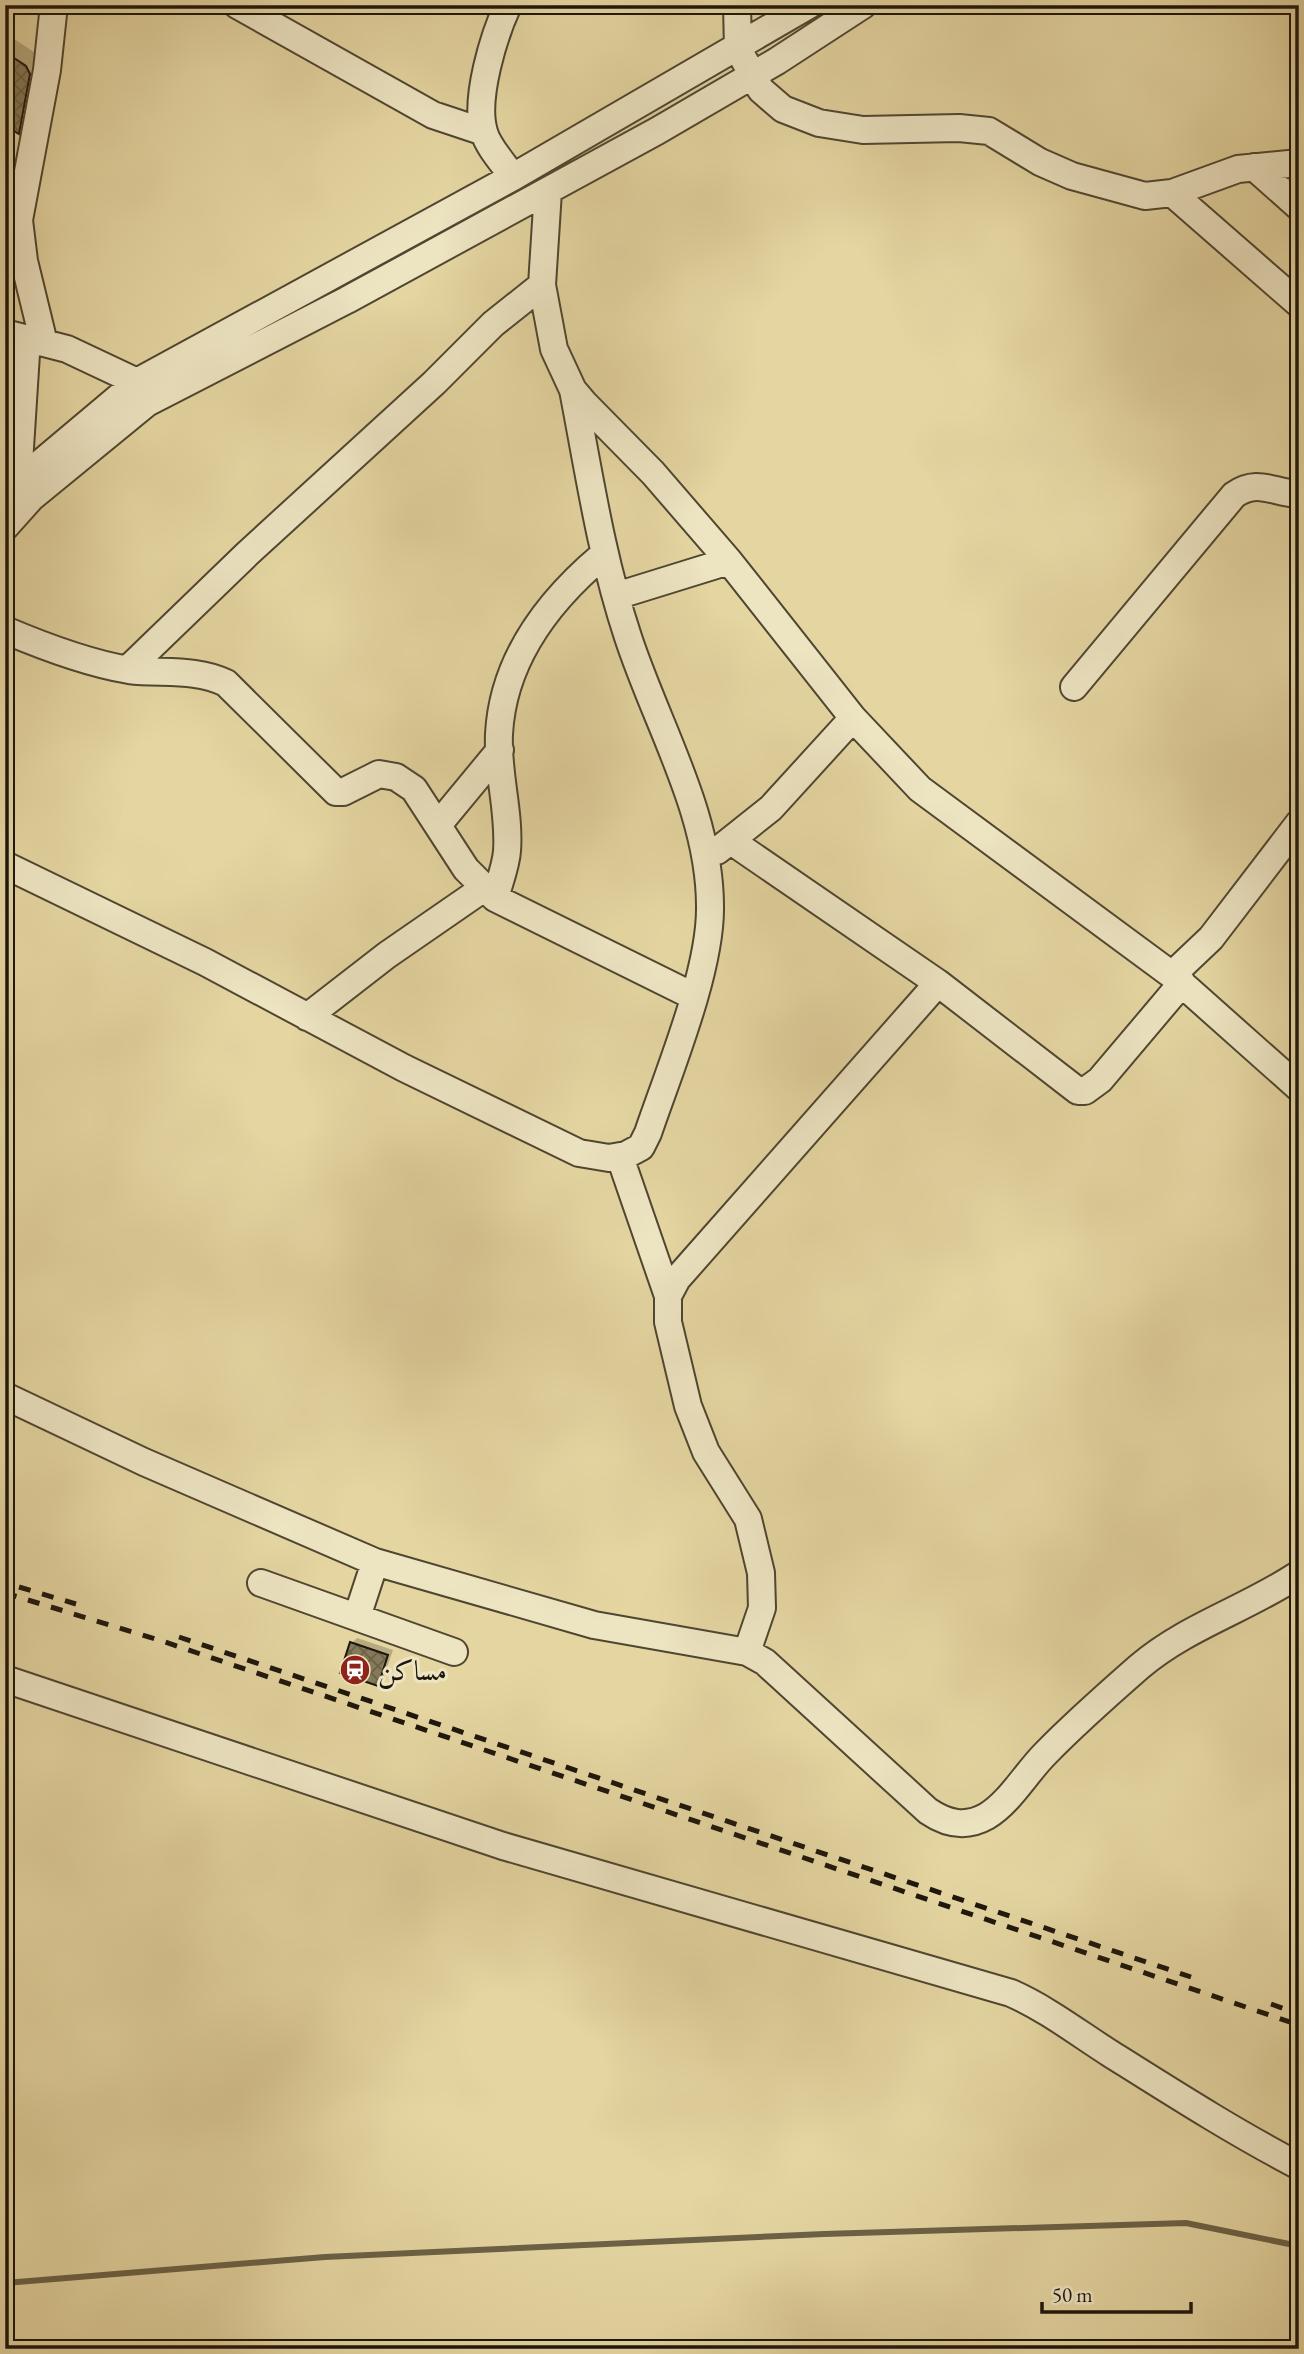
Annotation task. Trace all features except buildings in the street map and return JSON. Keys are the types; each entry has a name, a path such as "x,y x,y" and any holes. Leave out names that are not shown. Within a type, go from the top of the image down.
{"street":[{"path":"12,486 25,338 19,220 47,71 54,5"},
{"path":"508,5 493,44 484,82 484,132 513,177"},
{"path":"737,5 738,49 770,101 819,123 863,130 959,128 989,131 1040,162 1072,176 1135,194 1172,193 1213,176 1254,167 1299,163"},
{"path":"12,486 136,382 513,177 738,49 809,5"},
{"path":"5,527 31,498 147,403 548,191 752,75 863,5"},
{"path":"242,7 433,115 484,132"},
{"path":"1254,167 1299,207"},
{"path":"5,865 205,962 307,1017 579,1153 620,1157 641,1147 649,1133 693,996 709,931 709,870 680,772 628,639 603,555 573,390 554,349 542,285 548,191"},
{"path":"1172,193 1299,304"},
{"path":"128,669 247,554 435,383 494,324 542,285"},
{"path":"25,338 67,349 136,382"},
{"path":"573,390 653,473 729,561 853,718 920,789 1177,979 1299,1088"},
{"path":"1074,687 1234,495 1244,488 1260,485 1299,494"},
{"path":"307,1017 387,955 490,893 507,853 499,734 507,689 519,651 544,613 574,579 603,555"},
{"path":"616,596 729,561"},
{"path":"5,630 52,649 128,669 216,678 234,691 336,792 342,792 376,775 390,774 414,789 466,869 490,893 693,996"},
{"path":"706,858 732,841 771,808 853,718"},
{"path":"438,825 500,750"},
{"path":"732,841 938,983 1067,1085 1085,1091 1100,1080 1126,1052 1177,979 1299,822"},
{"path":"668,1296 677,1279 938,983"},
{"path":"620,1157 668,1296 667,1322 688,1406 706,1452 748,1519 761,1573 762,1608 747,1652"},
{"path":"5,1396 144,1462 375,1562 594,1625 747,1652 765,1662 928,1811 941,1820 955,1824 986,1817 999,1806 1044,1755 1158,1652 1185,1633 1277,1589 1299,1574"},
{"path":"357,1617 375,1562"},
{"path":"261,1583 454,1651"},
{"path":"5,1679 503,1846 1011,1993 1042,2006 1069,2028 1221,2125 1299,2166"}],"waterway":[{"path":"5,2283 325,2257 824,2234 1186,2223 1299,2246"}],"railway":[{"path":"19,1587 76,1604"},
{"path":"5,1593 159,1640 1299,2025"},
{"path":"179,1637 1191,1977"},
{"path":"1271,2004 1299,2014"}],"place":[{"name":"مساكن","path":"355,1670"}]}
